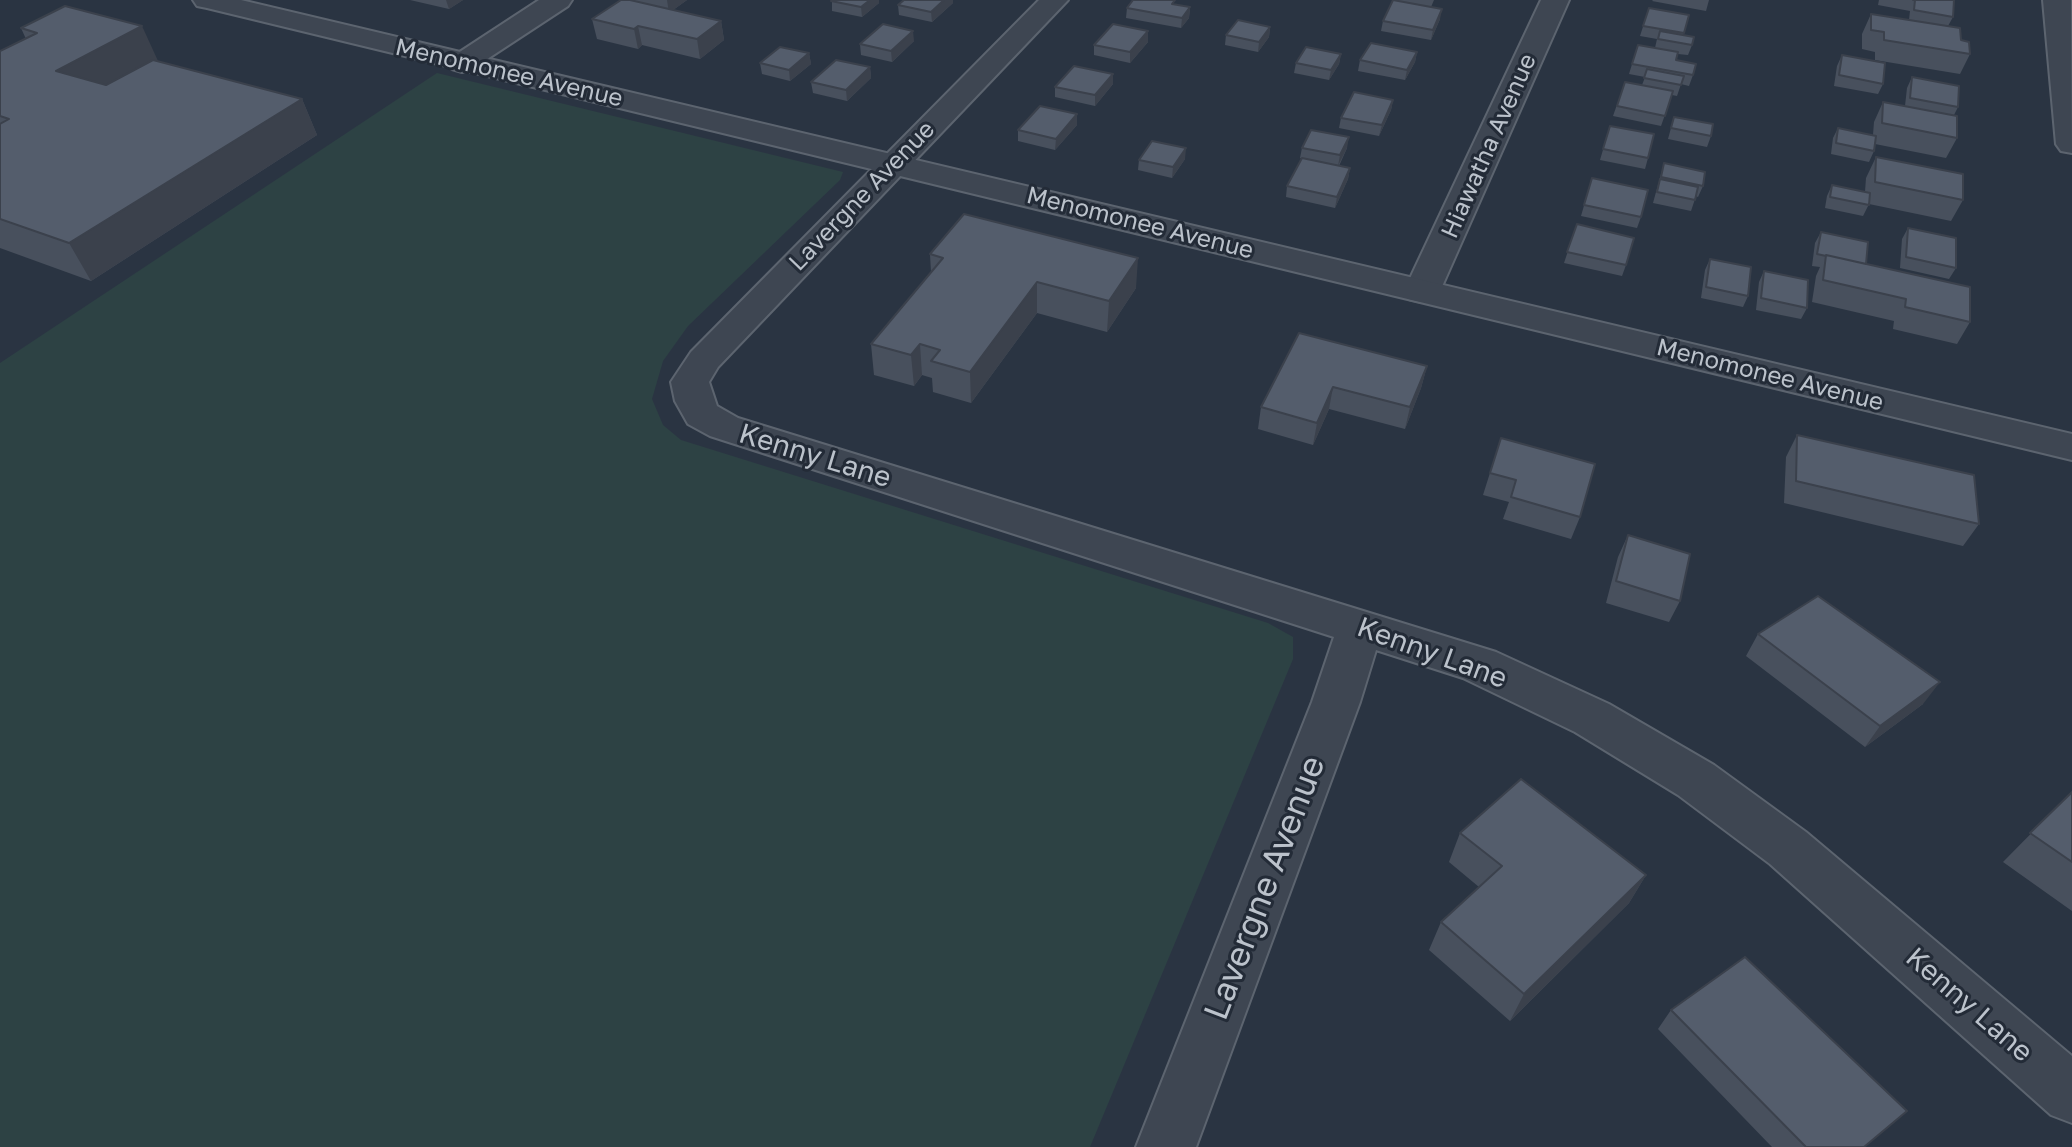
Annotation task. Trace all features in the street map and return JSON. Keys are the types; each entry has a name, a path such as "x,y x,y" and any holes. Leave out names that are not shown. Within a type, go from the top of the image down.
{"street":[{"name":"Menomonee Avenue","path":"207,0 2072,447"},
{"path":"462,63 558,0"},
{"name":"Lavergne Avenue","path":"694,401 690,382 704,360 892,163 1054,0"},
{"name":"Hiawatha Avenue","path":"1422,291 1555,0"},
{"path":"2057,0 2072,135"},
{"name":"Kenny Lane","path":"694,401 702,415 724,427 1479,665 1592,718 1696,780 1788,848 2072,1094"},
{"name":"Lavergne Avenue","path":"1166,1147 1336,702 1360,627"}],"green space":[{"path":"437,73 843,172 840,180 688,326 663,361 652,399 663,425 681,440 1268,623 1293,637 1293,659 1090,1147 0,1147 0,363"}],"building":[{"path":"621,0 721,21 697,39 592,19"},
{"path":"832,0 870,0 861,7"},
{"path":"904,0 944,0 931,12 898,5"},
{"path":"1133,0 1175,0 1172,4 1190,7 1182,18 1127,8"},
{"path":"1393,0 1442,9 1433,30 1383,21"},
{"path":"1915,0 1954,0 1953,17 1914,10"},
{"path":"65,6 142,26 56,71 106,85 153,60 302,99 69,243 0,219 0,124 9,119 0,116 0,51 37,33 21,28"},
{"path":"1649,8 1689,15 1684,33 1643,26"},
{"path":"1871,14 1960,28 1961,40 1969,42 1970,54 1884,40 1884,32 1871,30"},
{"path":"1238,20 1270,27 1259,42 1226,35"},
{"path":"883,24 913,31 891,51 860,44"},
{"path":"1113,24 1148,31 1130,52 1094,45"},
{"path":"1660,31 1694,37 1692,45 1658,39"},
{"path":"1371,43 1417,52 1407,70 1360,60"},
{"path":"1638,45 1678,52 1676,60 1696,64 1693,75 1632,64"},
{"path":"780,47 809,53 789,70 760,63"},
{"path":"1306,47 1341,54 1331,70 1296,63"},
{"path":"1842,55 1885,63 1883,84 1839,75"},
{"path":"836,60 870,67 846,90 811,82"},
{"path":"1074,66 1113,74 1095,95 1055,87"},
{"path":"1647,69 1684,76 1681,85 1644,78"},
{"path":"1912,77 1959,86 1958,107 1910,98"},
{"path":"1625,82 1673,91 1665,116 1617,106"},
{"path":"1354,92 1393,100 1382,125 1341,118"},
{"path":"1883,102 1957,116 1957,138 1882,123"},
{"path":"1040,106 1077,114 1056,139 1018,130"},
{"path":"1674,117 1713,124 1711,136 1671,128"},
{"path":"1610,126 1654,134 1648,158 1603,149"},
{"path":"1838,128 1876,136 1874,151 1836,143"},
{"path":"1311,130 1349,137 1340,155 1302,148"},
{"path":"1152,141 1186,148 1173,167 1139,160"},
{"path":"1876,157 1963,174 1963,200 1875,182"},
{"path":"1302,158 1350,168 1337,197 1287,186"},
{"path":"1664,163 1705,172 1703,186 1661,177"},
{"path":"1592,178 1648,190 1641,217 1584,205"},
{"path":"1660,179 1698,187 1695,200 1657,192"},
{"path":"1832,185 1870,193 1869,205 1830,197"},
{"path":"964,214 1138,258 1109,301 1037,282 970,372 931,361 940,350 920,344 911,355 871,344 943,258 930,254"},
{"path":"1577,224 1634,238 1626,265 1567,252"},
{"path":"1908,228 1956,238 1956,268 1906,257"},
{"path":"1821,232 1868,242 1866,264 1817,254"},
{"path":"1826,255 1970,287 1970,322 1905,307 1906,299 1823,280"},
{"path":"1710,259 1751,267 1748,296 1706,287"},
{"path":"1764,271 1808,280 1807,308 1761,298"},
{"path":"1299,333 1427,366 1410,407 1333,387 1317,423 1261,407"},
{"path":"1797,435 1974,475 1979,524 1796,481"},
{"path":"1501,438 1595,464 1580,517 1511,497 1516,480 1490,473"},
{"path":"1628,535 1690,554 1680,601 1616,581"},
{"path":"1818,596 1940,682 1880,726 1758,634"},
{"path":"1521,779 1646,875 1524,994 1441,922 1502,866 1460,833"},
{"path":"2072,792 2072,862 2030,833"},
{"path":"1745,957 1907,1111 1864,1147 1806,1147 1671,1010"}]}
